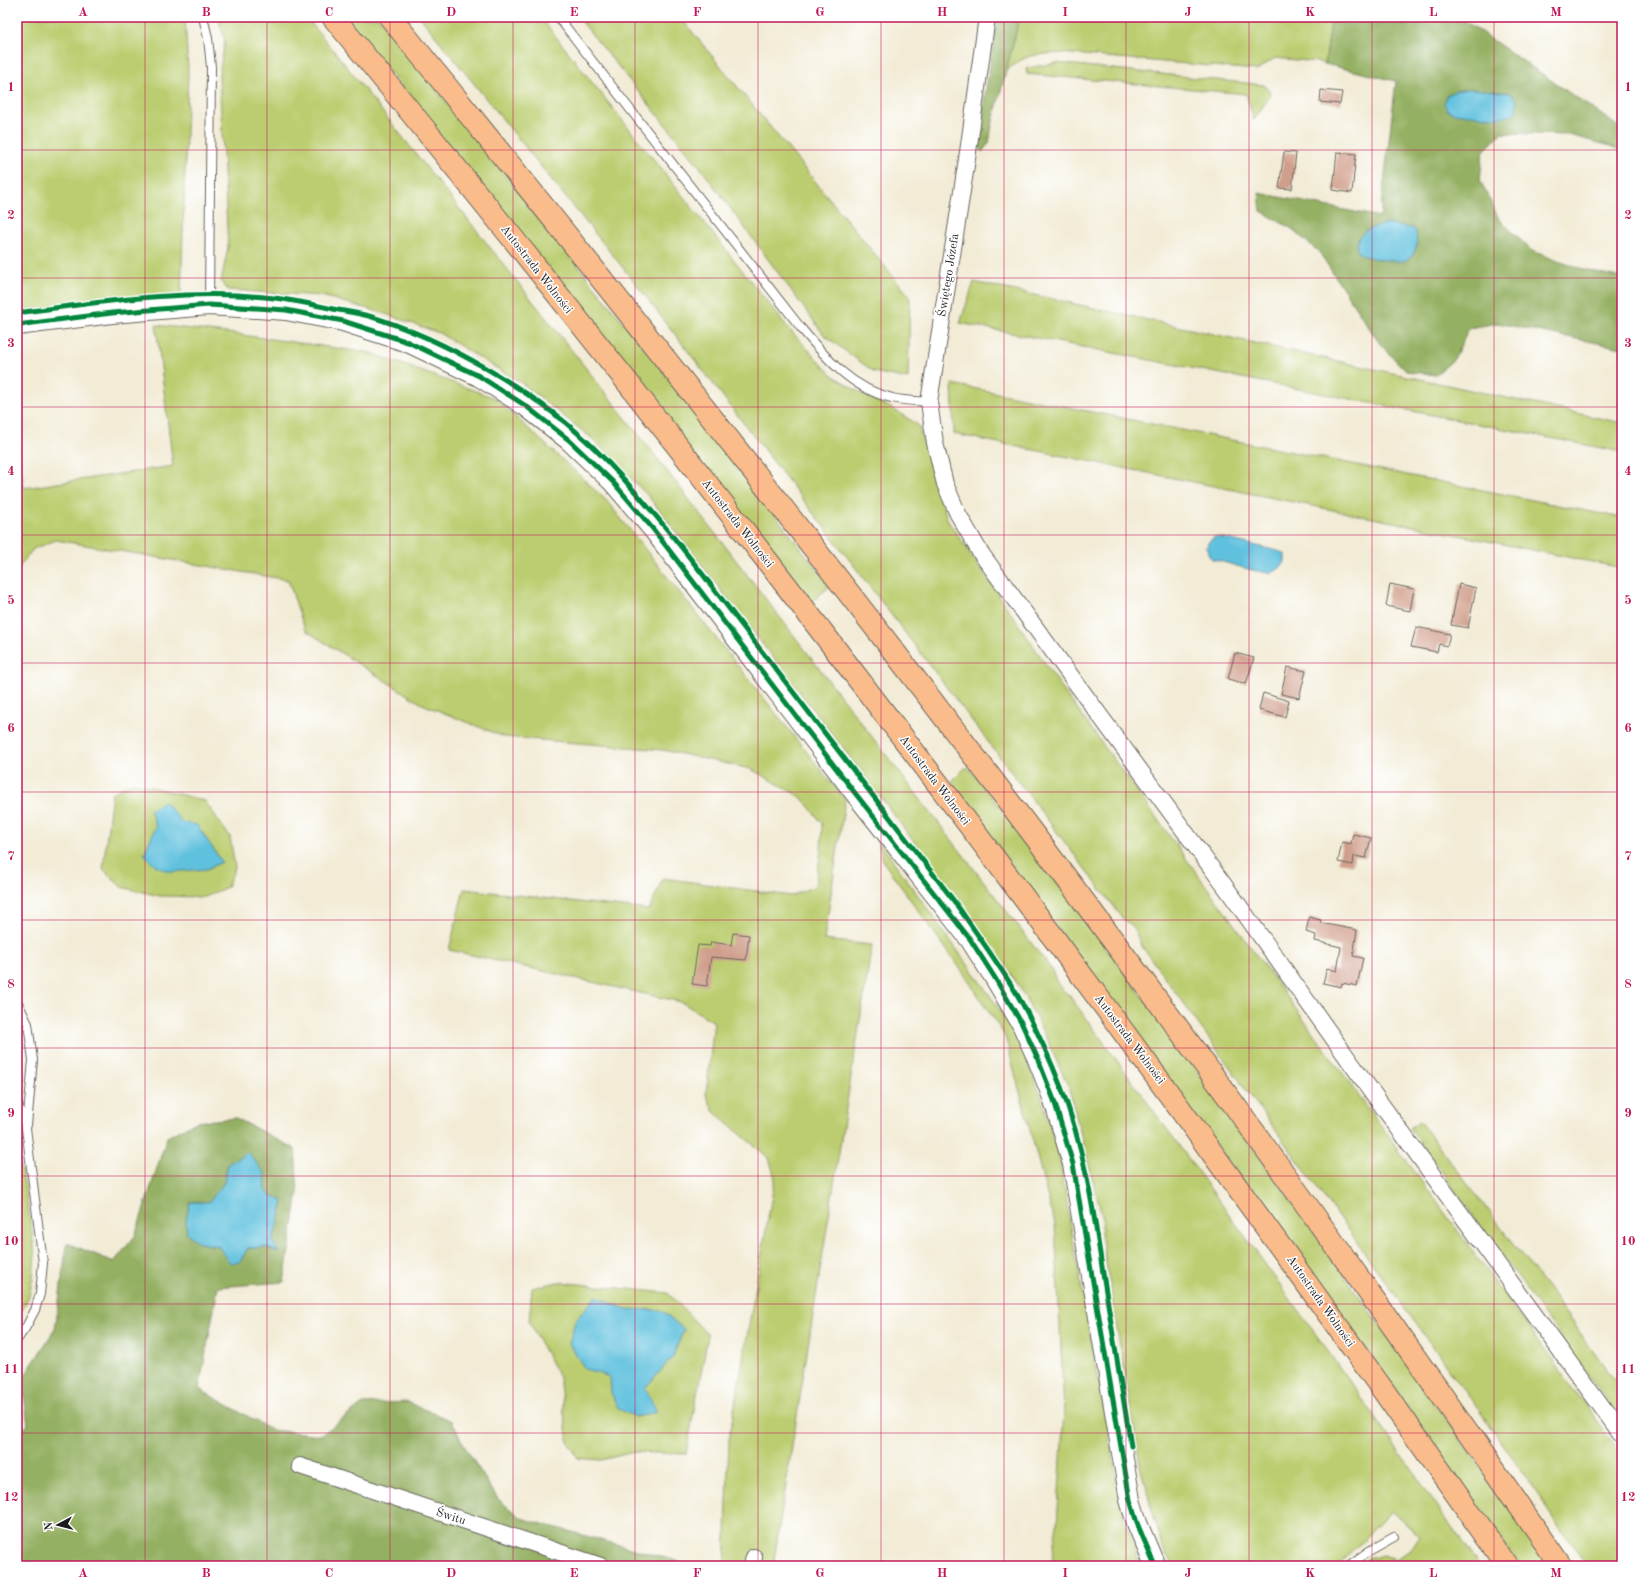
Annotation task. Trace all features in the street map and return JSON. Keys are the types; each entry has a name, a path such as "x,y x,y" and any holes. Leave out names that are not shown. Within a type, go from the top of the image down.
{"highway":[{"name":"Autostrada Wolności","path":"333,17 491,212 636,395 785,584 921,761 1071,960 1297,1267 1507,1566"},
{"path":"390,17 665,357 874,626 1011,806 1248,1124 1455,1414 1561,1566"}],"street":[{"name":"Świętego Józefa","path":"987,17 929,402 935,443 945,484 966,528 980,552 1235,900 1622,1435"},
{"path":"17,325 112,313 209,304 271,308 343,321 408,342 452,362 490,383 526,406 569,440 613,482 653,529 855,793 970,939 1022,1024 1037,1057 1062,1123 1080,1200 1130,1500 1137,1523 1155,1566"},
{"name":"Świtu","path":"300,1466 602,1566"}],"lane":[{"path":"203,17 208,38 211,67 209,304"},
{"path":"558,17 801,328 834,366 864,388 892,398 929,402"},
{"path":"17,1001 28,1024 33,1060 26,1128"},
{"path":"17,1101 26,1128 43,1263 40,1294 35,1310 17,1340"},
{"path":"1348,1566 1369,1551 1394,1537"}],"green space":[{"path":"17,17 185,17 188,70 181,295 17,311"},
{"path":"218,17 306,17 335,52 650,449 1052,970 1058,984 1069,995 1276,1279 1479,1566 1361,1566 1368,1559 1384,1555 1396,1560 1410,1552 1420,1536 1392,1510 1338,1566 1173,1566 1162,1546 1141,1470 1101,1233 1103,1219 1068,1085 1038,1021 1019,986 889,808 649,497 593,439 523,384 439,333 383,313 322,296 228,290 221,282 228,247 219,74 225,41"},
{"path":"346,17 378,17 698,415 830,586 813,601 809,599"},
{"path":"420,17 540,17 789,329 832,375 867,397 893,409 918,425 948,521 1066,694 1622,1456 1622,1566 1587,1566 1494,1431 1141,945 1133,926 1124,920 848,558 636,284"},
{"path":"578,17 680,17 910,297 908,379 874,372 824,335 700,167"},
{"path":"998,17 1020,17 992,125 989,143 982,152 977,142"},
{"path":"1020,17 1332,17 1325,64 1319,62 1275,58 1257,70 1060,53 1044,54 1025,58 1006,71"},
{"path":"1332,17 1459,17 1622,129 1622,153 1614,147 1569,135 1501,133 1483,152 1480,180 1499,219 1532,251 1575,267 1622,278 1622,348 1498,323 1469,328 1454,359 1436,375 1406,371 1380,344 1319,252 1292,229 1261,211 1259,193 1380,217 1396,81 1325,64"},
{"path":"1057,63 1264,85 1271,94 1254,120 1246,94 1027,74 1026,68"},
{"path":"974,282 1622,423 1622,452 960,323"},
{"path":"156,325 235,334 371,353 495,398 606,500 845,800 824,940 872,945 773,1566 725,1566 729,1438 775,1178 769,1158 714,1112 706,1095 714,1022 681,1002 449,950 464,889 649,910 663,878 791,896 815,886 821,851 822,823 801,797 751,769 663,750 504,737 422,704 305,630 288,580 56,540 33,549 17,570 17,440 24,488 173,466"},
{"path":"952,384 1622,518 1622,568 954,434"},
{"path":"965,768 968,768 974,774 1122,969 1194,1067 1550,1566 1520,1566 1375,1361 955,789 952,781"},
{"path":"133,782 205,801 230,837 235,867 227,887 204,897 160,896 121,887 103,869 112,793"},
{"path":"876,837 1011,1025 1041,1095 1060,1160 1075,1252 1124,1517 1140,1566 1050,1566 1057,1525 1064,1411 1055,1224 1005,1036 962,971 884,863"},
{"path":"236,1118 295,1149 298,1193 284,1282 218,1287 199,1389 272,1430 321,1435 363,1404 407,1402 452,1421 463,1444 498,1499 521,1518 695,1566 22,1566 17,1531 17,1434 28,1425 22,1380 55,1329 67,1243 114,1262 135,1236 167,1137 196,1122","holes":["228,1164 265,1174 266,1192 283,1201 279,1221 272,1241 278,1252 264,1247 248,1248 240,1262 218,1246 199,1243 190,1202 209,1202 224,1183"]},
{"path":"1419,1121 1556,1299 1622,1392 1622,1422 1410,1128"},
{"path":"17,1155 25,1186 35,1254 29,1296 17,1320"},
{"path":"558,1282 668,1293 708,1335 686,1454 634,1452 601,1460 578,1458 568,1442 559,1377 529,1322 532,1288"}],"water":[{"path":"1469,89 1511,93 1517,101 1515,112 1510,116 1495,117 1476,116 1448,111 1444,104 1447,95 1455,91"},
{"path":"1388,224 1415,229 1417,238 1416,247 1414,253 1407,260 1390,261 1375,259 1359,253 1357,250 1358,240 1364,232 1378,226"},
{"path":"1215,537 1278,551 1285,554 1285,562 1273,572 1260,572 1212,559 1209,556 1207,548 1208,543"},
{"path":"164,801 182,822 197,825 222,862 207,869 171,872 156,866 144,854 156,826 150,810"},
{"path":"248,1152 265,1174 266,1192 283,1201 279,1221 272,1241 279,1252 264,1247 248,1248 240,1262 230,1263 218,1246 199,1243 187,1233 186,1221 190,1202 209,1202 224,1183 228,1164"},
{"path":"596,1296 626,1309 661,1310 684,1329 673,1357 645,1388 657,1412 636,1417 618,1409 611,1392 610,1377 585,1369 569,1344 575,1321"}],"building":[{"path":"1321,90 1342,92 1340,104 1320,102"},
{"path":"1284,152 1296,153 1292,189 1279,188"},
{"path":"1337,152 1356,154 1352,193 1333,190"},
{"path":"1390,584 1414,589 1410,611 1386,606"},
{"path":"1459,584 1476,588 1468,628 1451,625"},
{"path":"1416,627 1450,634 1447,646 1439,644 1437,652 1411,647"},
{"path":"1235,653 1254,658 1246,684 1228,679"},
{"path":"1287,667 1306,671 1299,698 1281,694"},
{"path":"1263,693 1289,701 1285,717 1259,710"},
{"path":"1353,834 1371,838 1366,858 1354,856 1353,865 1338,862 1342,842 1351,844"},
{"path":"1309,917 1321,920 1320,923 1357,930 1353,956 1363,958 1357,986 1342,983 1341,987 1323,983 1327,968 1337,971 1341,947 1315,941 1316,935 1306,932"},
{"path":"733,933 749,935 746,960 711,957 707,986 692,984 698,945 710,946 711,942 731,945"}],"cycle path":[{"path":"17,313 113,301 178,295 242,295 296,301 369,316 398,326 459,353 518,388 572,428 619,473 684,551 954,901 1000,968 1028,1014 1061,1087 1069,1109 1081,1153 1095,1221 1131,1446"},
{"path":"17,325 112,313 209,305 286,310 343,321 408,342 479,376 526,406 569,440 613,482 653,529 855,793 970,939 1022,1024 1054,1100 1073,1164 1130,1500 1137,1523 1155,1566"}]}
